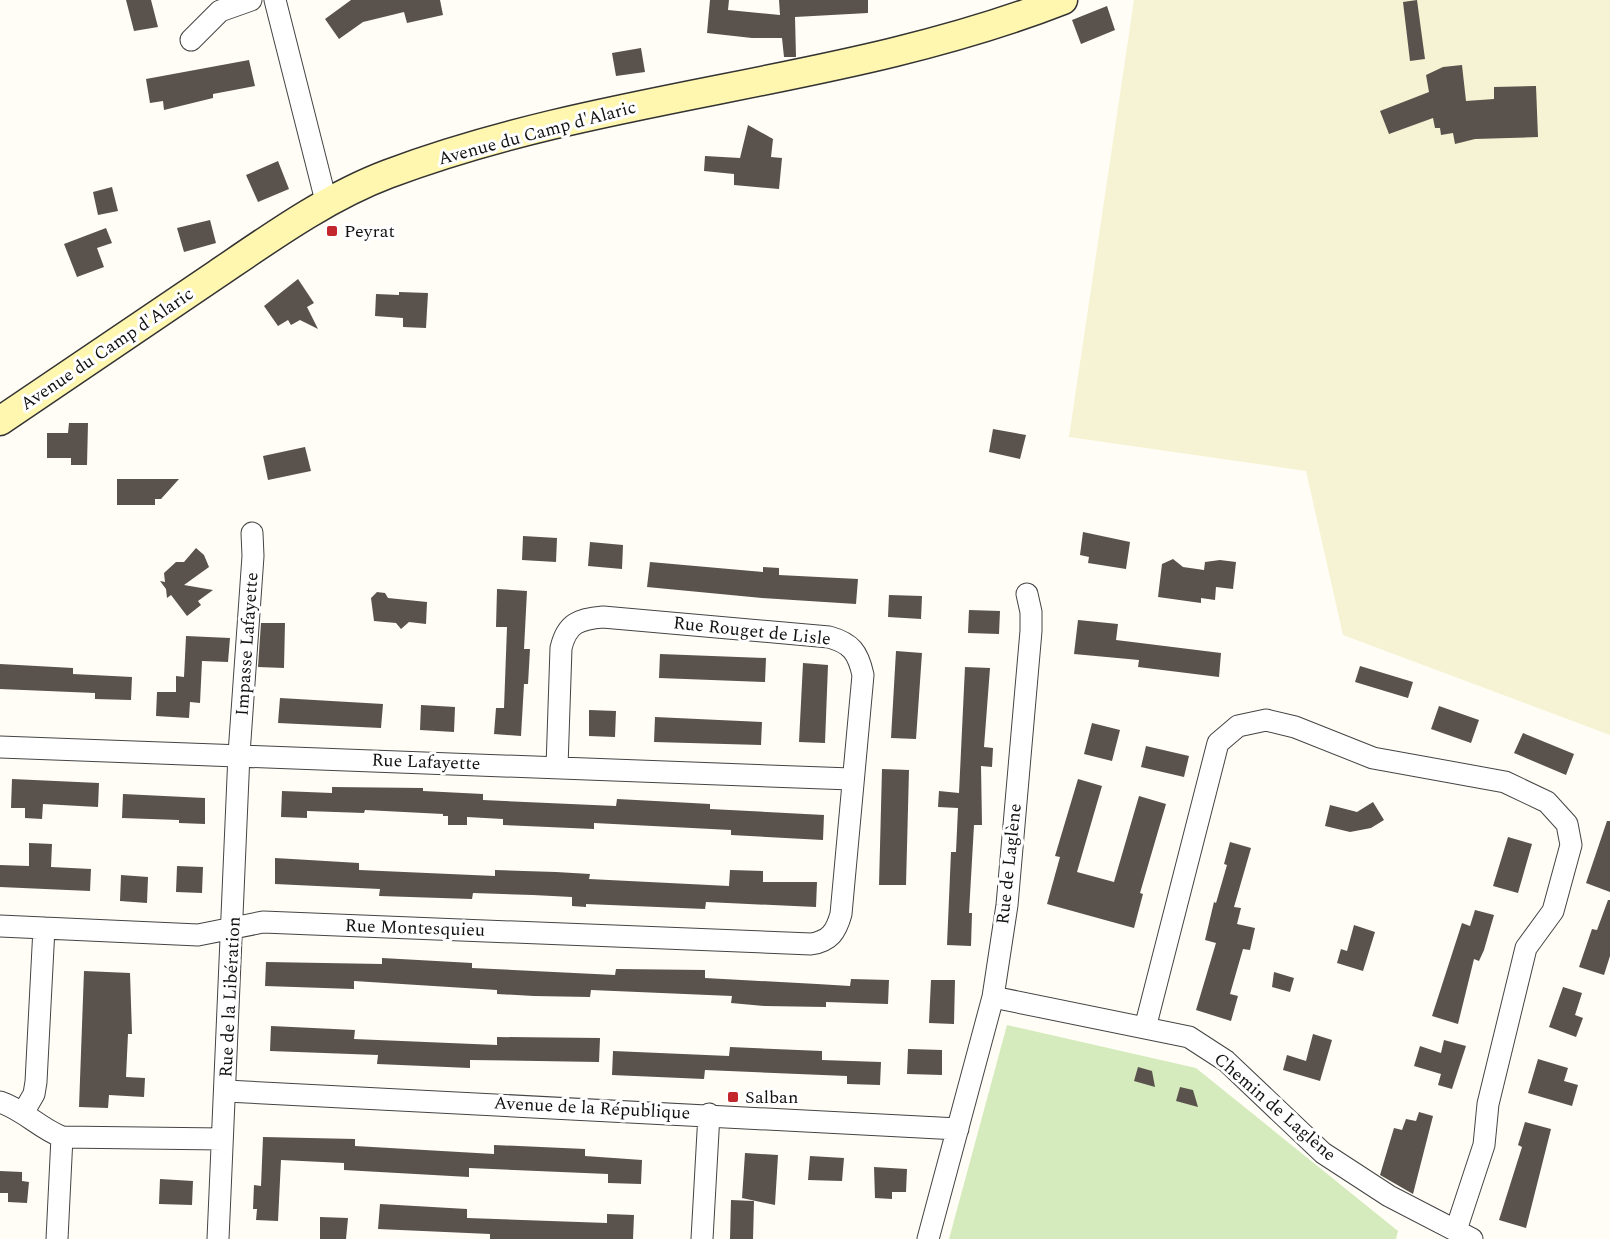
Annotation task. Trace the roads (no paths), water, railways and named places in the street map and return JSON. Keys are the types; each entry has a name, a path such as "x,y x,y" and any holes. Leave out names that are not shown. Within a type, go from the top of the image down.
{"main road":[{"name":"Avenue du Camp d'Alaric","path":"0,421 240,258 327,205 386,175 495,140 654,103 914,49 974,32 1063,0"}],"street":[{"path":"191,40 220,11 251,0"},
{"path":"276,0 327,205"},
{"name":"Impasse Lafayette","path":"239,754 253,556 252,533"},
{"name":"Rue de Laglène","path":"928,1239 993,997 1007,905 1030,631 1031,612 1027,594"},
{"name":"Rue Rouget de Lisle","path":"557,767 561,648 564,634 574,624 588,618 603,617 829,637 846,642 856,651 863,675 851,779 841,914 837,929 830,937"},
{"path":"1145,1028 1218,743 1238,726 1266,720 1294,727 1373,758 1506,782 1548,802 1567,824 1572,845 1553,911 1526,948 1488,1104 1484,1145 1464,1234"},
{"name":"Rue Lafayette","path":"0,747 239,754 851,779"},
{"name":"Rue de la Libération","path":"218,1239 234,926 239,754"},
{"name":"Rue Montesquieu","path":"0,926 198,935 263,922 811,944 830,937"},
{"path":"24,1113 34,1094 36,1082 44,928"},
{"name":"Chemin de Laglène","path":"993,997 1189,1037 1226,1061 1323,1153 1389,1196 1464,1234"},
{"name":"Avenue de la République","path":"226,1090 958,1129"},
{"path":"0,1102 24,1113 47,1131 62,1137 222,1139"},
{"path":"702,1239 709,1114"},
{"path":"57,1239 62,1137"}],"place":[{"name":"Peyrat","path":"332,231"},
{"name":"Salban","path":"733,1097"}]}
